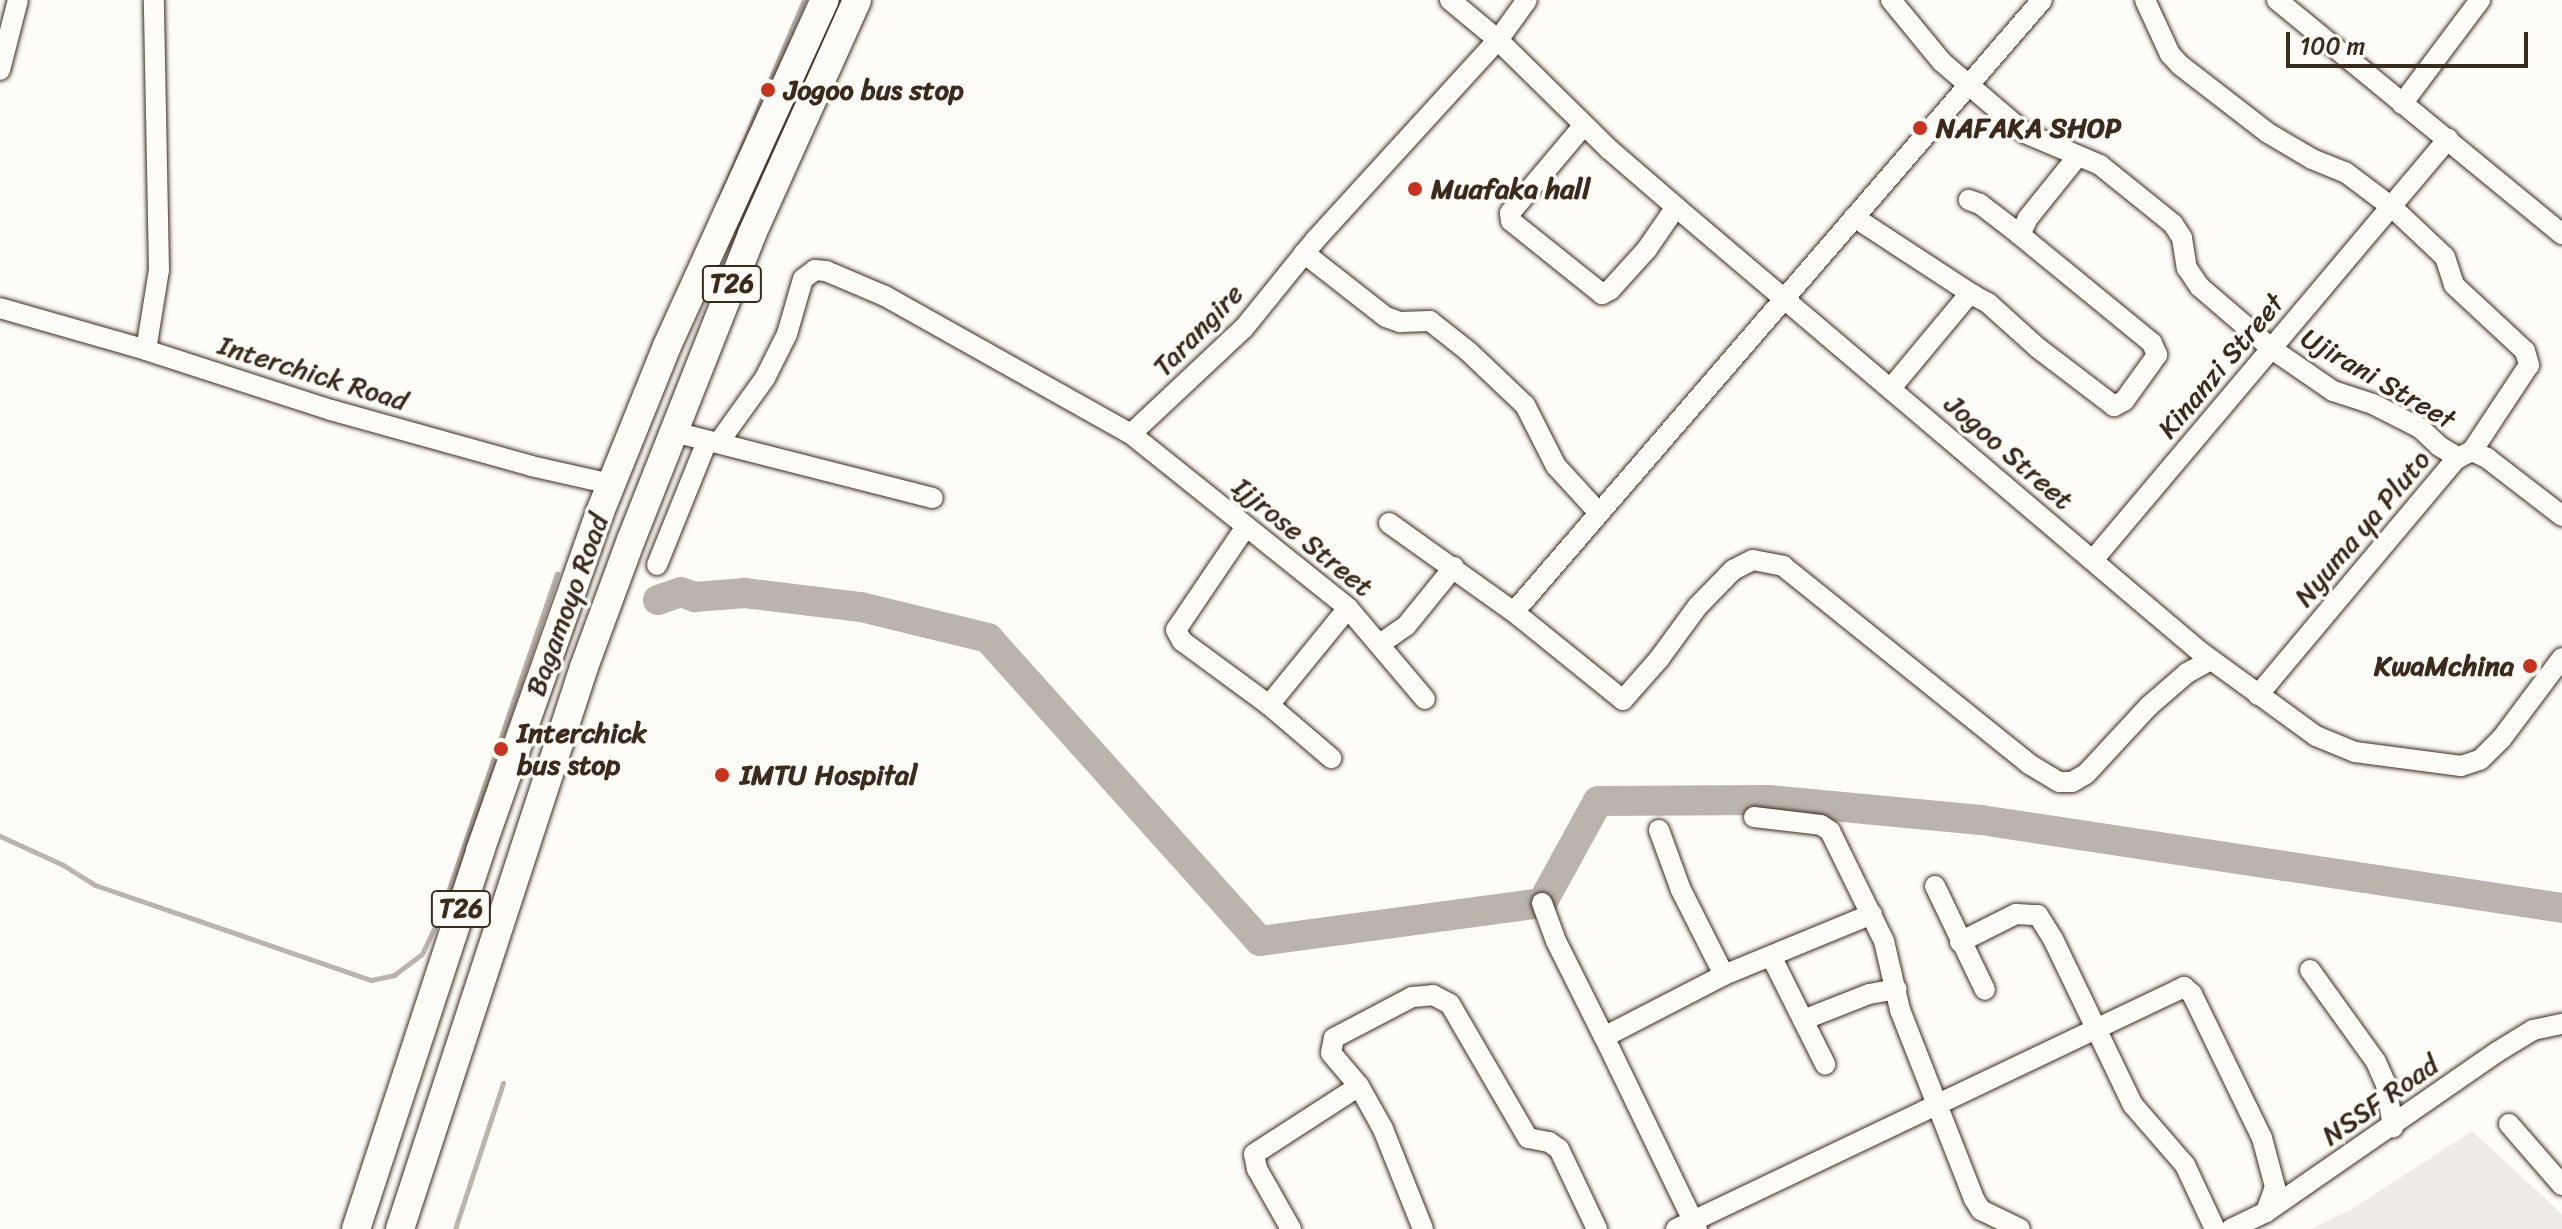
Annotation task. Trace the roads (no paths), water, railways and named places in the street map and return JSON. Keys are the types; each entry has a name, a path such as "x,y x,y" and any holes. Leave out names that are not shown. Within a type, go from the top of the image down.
{"highway":[{"name":"Bagamoyo Road","path":"356,1229 480,851 611,484 667,346 825,0"},
{"name":"Bagamoyo Road","path":"400,1229 448,1075 605,610 752,234 857,0"}],"street":[{"path":"0,70 18,0"},
{"path":"146,350 159,270 154,0"},
{"name":"Jogoo Street","path":"1450,0 1498,40 1584,125 1676,207 2210,660 2336,747 2461,766 2480,760 2502,738 2562,658"},
{"name":"Tarangire","path":"1131,434 1244,328 1304,253 1498,40 1527,0"},
{"name":"Ujirani Street","path":"1891,0 1907,15 1914,31 1932,52 1967,86 2025,133 2100,165 2173,224 2182,238 2187,268 2200,287 2272,349 2333,391 2373,404 2420,428 2439,446 2466,454"},
{"path":"1514,612 2042,0"},
{"path":"2145,0 2170,54 2180,65 2268,133 2312,159 2345,172 2393,208 2445,257 2454,285 2529,358 2529,365 2466,454"},
{"path":"2277,0 2562,234"},
{"path":"2402,104 2480,0"},
{"path":"1584,125 1510,213 1511,221 1602,294 1610,290 1647,249 1676,207"},
{"name":"Kinanzi Street","path":"2093,560 2393,208 2448,139"},
{"path":"2020,235 2028,218 2077,157"},
{"path":"1854,217 1988,303 2038,348 2118,406 2154,361 2155,347 2020,235 1980,204 1969,200"},
{"path":"1304,253 1386,317 1400,322 1430,321 1468,351 1525,405 1556,466 1599,513"},
{"path":"657,565 713,441 765,378 787,334 803,279 815,270 826,271 898,303 1131,434"},
{"path":"1891,388 1966,298 1973,295"},
{"name":"Interchick Road","path":"0,308 146,350 331,410 531,466 611,484"},
{"path":"674,432 933,498"},
{"name":"Ijjrose Street","path":"1131,434 1348,608 1425,699"},
{"name":"Nyuma ya Pluto","path":"2258,695 2466,454 2487,458 2562,516"},
{"path":"1389,523 1514,612 1623,700 1659,659 1697,607 1733,570 1753,560 1783,566 2037,770 2065,783 2086,774 2149,706 2187,673 2210,660"},
{"path":"1245,528 1176,630 1182,641 1269,705 1331,758"},
{"path":"1380,644 1406,626 1454,567"},
{"path":"1269,705 1348,608"},
{"path":"1754,817 1821,825 1830,831 1872,914 1897,989 1900,1010 1935,1105 1981,1210 2020,1229"},
{"path":"1659,830 1681,890 1724,975"},
{"path":"1935,886 1985,990"},
{"path":"1542,903 1556,941 1604,1037 1689,1226 2184,987 2192,994 2262,1138 2275,1187 2266,1212"},
{"path":"1604,1037 1724,975 1772,958 1872,914"},
{"path":"1960,942 2016,914 2038,915 2046,924 2133,1105 2185,1165 2215,1229"},
{"path":"1772,958 1825,1064"},
{"path":"2310,970 2376,1062 2386,1084 2393,1127"},
{"path":"1803,1020 1869,994 1897,989"},
{"path":"1423,1229 1402,1171 1359,1086 1331,1053 1334,1038 1412,997 1433,995 1450,1004 1528,1138 1549,1142 1559,1149 1597,1229"},
{"name":"NSSF Road","path":"2231,1229 2266,1212 2521,1037 2533,1030 2562,1024"},
{"path":"1291,1229 1253,1161 1254,1154 1359,1086"},
{"path":"2509,1124 2562,1185"}],"waterway":[{"path":"719,200 804,0"},
{"path":"0,836 63,865 95,885 371,980 394,975 422,954 439,918 557,574"},
{"path":"658,600 681,592 695,597 745,593 861,607 988,638 1260,941 1542,903 1598,801 1769,800 1981,820 2562,908"},
{"path":"455,1229 503,1083"}],"place":[{"name":"Jogoo bus stop","path":"768,90"},
{"name":"NAFAKA SHOP","path":"1920,128"},
{"name":"Muafaka hall","path":"1415,189"},
{"name":"KwaMchina","path":"2530,666"},
{"name":"Interchick bus stop","path":"501,749"},
{"name":"IMTU Hospital","path":"722,775"}]}
